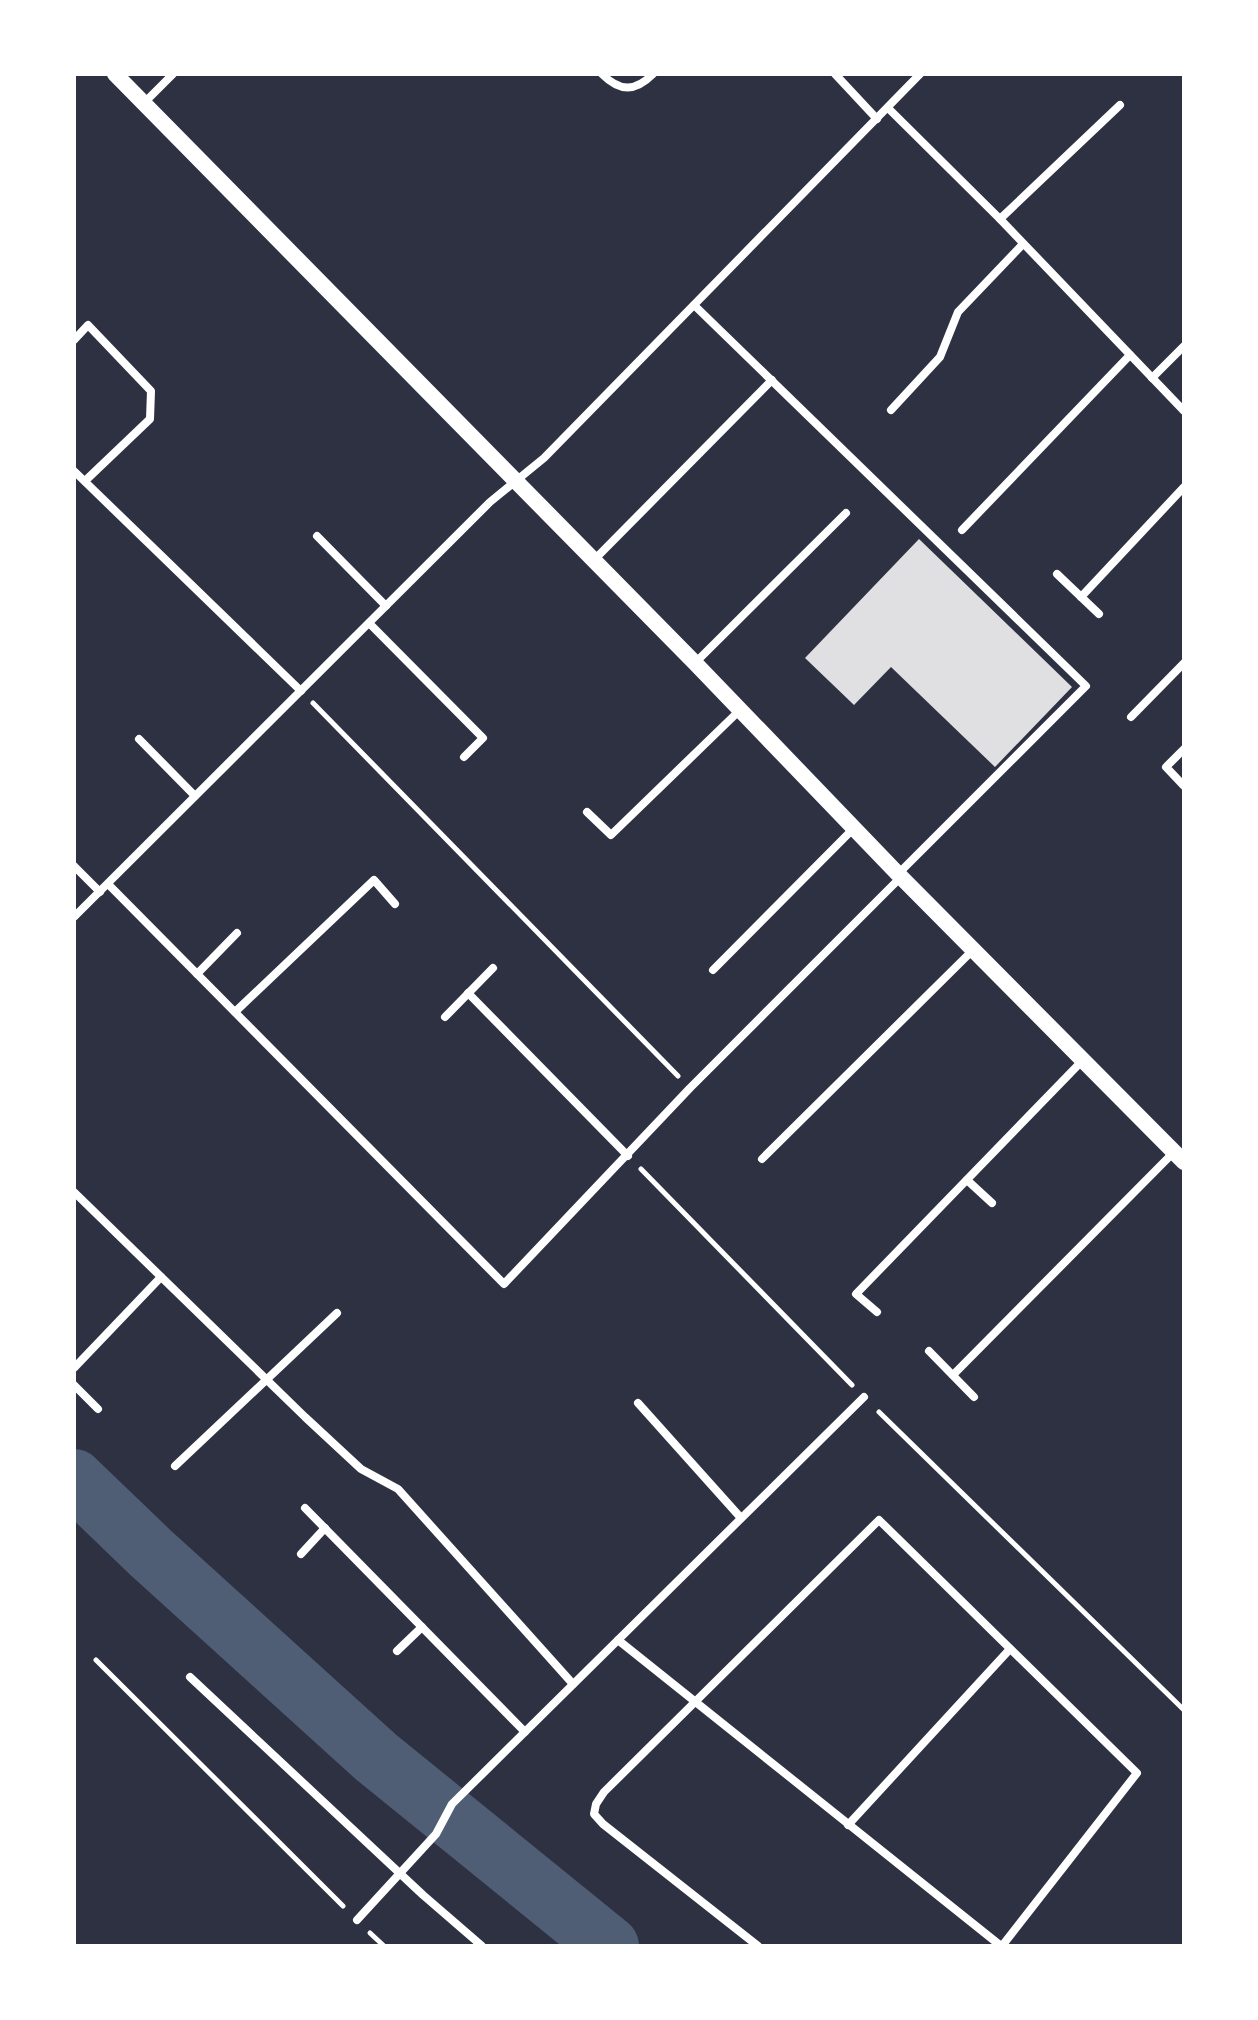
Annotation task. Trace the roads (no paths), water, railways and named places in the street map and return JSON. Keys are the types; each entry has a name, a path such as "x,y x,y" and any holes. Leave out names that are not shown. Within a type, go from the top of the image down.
{"main road":[{"path":"115,74 1179,1157"}],"street":[{"path":"144,103 173,74"},
{"path":"602,74 622,88 637,87 653,74"},
{"path":"835,74 877,119"},
{"path":"74,917 490,502 544,458 920,74"},
{"path":"1000,219 1120,105"},
{"path":"888,108 1000,219 1184,411"},
{"path":"891,410 940,357 958,312 1023,244"},
{"path":"108,884 504,1284 690,1088 1086,686 694,305"},
{"path":"74,340 88,325 151,391 150,419 85,481"},
{"path":"1152,378 1184,346"},
{"path":"962,530 1130,355"},
{"path":"594,560 772,380"},
{"path":"74,471 301,691"},
{"path":"1081,597 1184,487"},
{"path":"695,663 846,513"},
{"path":"317,536 386,606"},
{"path":"1057,574 1099,614"},
{"path":"369,623 483,738 464,757"},
{"path":"1131,717 1184,663"},
{"path":"587,812 611,835 740,710"},
{"path":"139,739 195,796"},
{"path":"1184,749 1166,767 1184,786"},
{"path":"713,970 854,828"},
{"path":"74,866 100,892"},
{"path":"235,1012 374,880 395,904"},
{"path":"197,974 237,933"},
{"path":"762,1159 973,950"},
{"path":"445,1017 493,968"},
{"path":"468,993 628,1156"},
{"path":"877,1312 856,1294 1083,1060"},
{"path":"953,1375 1179,1157"},
{"path":"967,1180 992,1203"},
{"path":"74,1192 361,1469 398,1489 573,1684"},
{"path":"74,1368 161,1277"},
{"path":"175,1466 337,1313"},
{"path":"929,1351 974,1397"},
{"path":"74,1385 98,1409"},
{"path":"357,1920 436,1834 452,1804 864,1397"},
{"path":"638,1403 741,1518"},
{"path":"305,1508 525,1732"},
{"path":"618,1640 695,1703 1001,1946 1137,1773 879,1520 695,1703 604,1792 596,1804 594,1814 603,1824 758,1946"},
{"path":"301,1554 325,1528"},
{"path":"397,1651 422,1627"},
{"path":"848,1825 1010,1649"},
{"path":"190,1677 401,1875 482,1946"}],"waterway":[{"path":"74,1479 376,1757 609,1946"}]}
